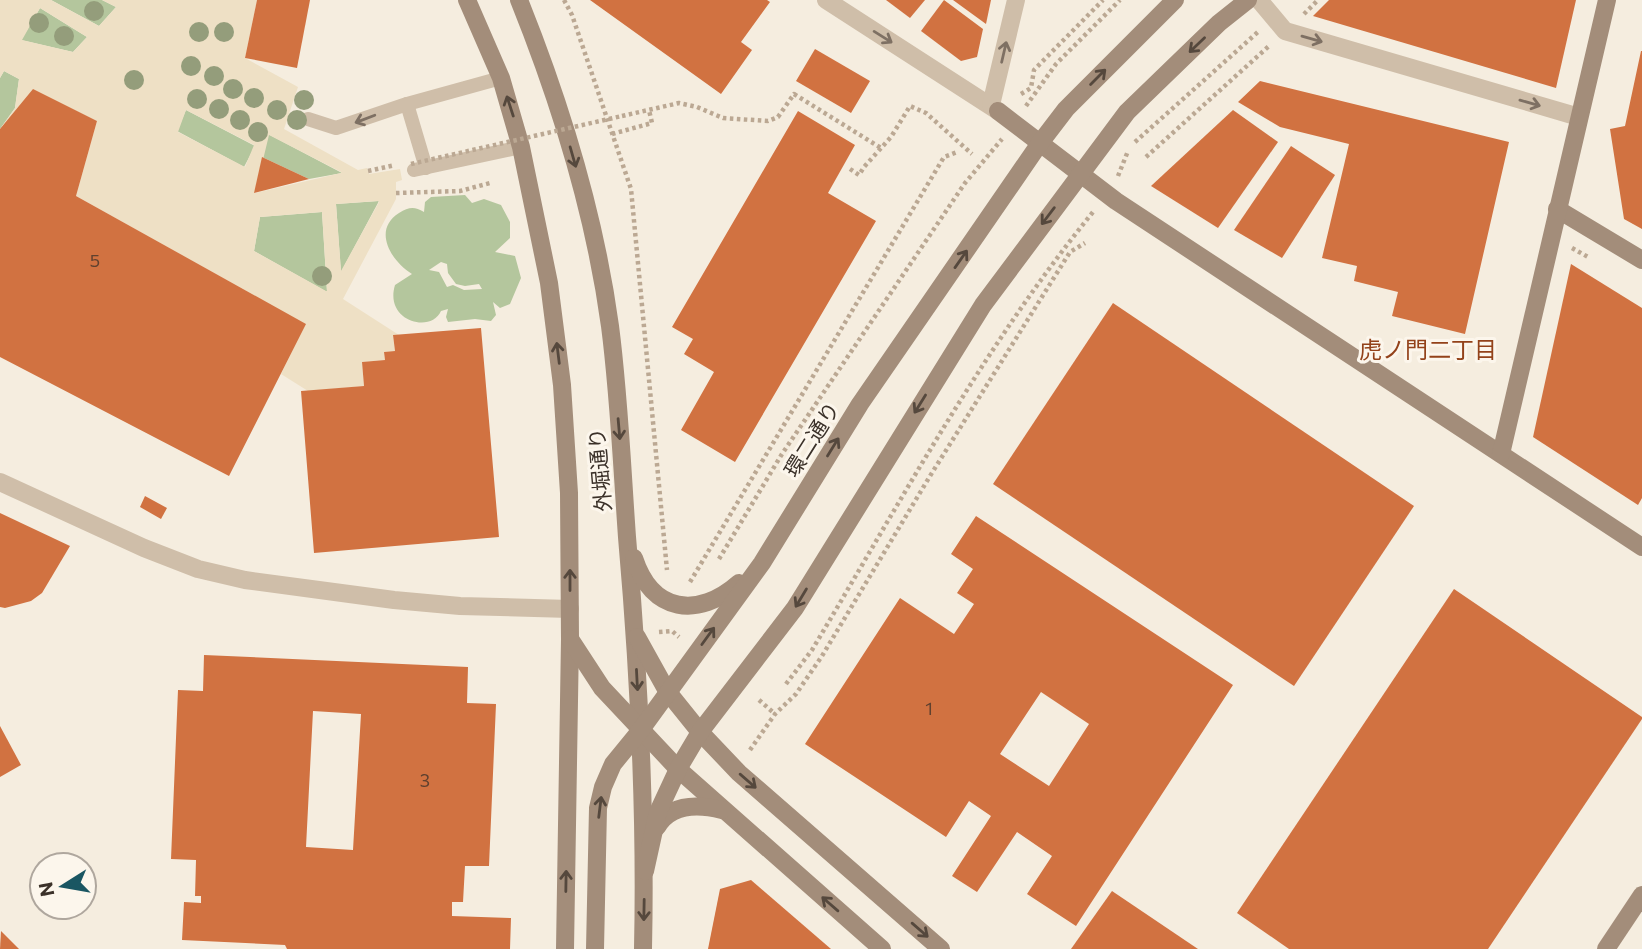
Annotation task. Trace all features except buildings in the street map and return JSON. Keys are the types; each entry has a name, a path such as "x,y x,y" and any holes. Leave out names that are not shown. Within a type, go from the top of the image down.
{"main road":[{"name":"外堀通り","path":"467,0 501,78 521,147 549,283 562,385 569,493 570,609 565,949"},
{"name":"外堀通り","path":"519,0 575,159 610,326 635,634 645,870 643,949"},
{"name":"環二通り","path":"595,949 598,808 603,786 613,764 640,731 762,562 860,404 1040,143 1066,109 1175,0"},
{"path":"645,870 659,812 678,769 700,732 795,607 983,304 1127,112 1219,23 1248,0"},
{"path":"1501,454 1607,0"},
{"path":"995,108 1106,193 1642,547"},
{"path":"1557,209 1642,260"},
{"path":"628,542 639,573 657,596 679,607 699,606 724,596 762,562"},
{"path":"635,634 667,691 700,732 739,773 941,949"},
{"path":"570,639 602,688 678,769 882,949"},
{"path":"653,835 664,817 680,808 701,805 725,811"},
{"path":"1606,949 1642,895"}],"street":[{"path":"826,0 995,108 1016,0"},
{"path":"1259,0 1280,25 1579,117"},
{"path":"0,482 144,548 198,569 233,578 460,606 570,609"}],"lane":[{"path":"308,119 336,128 407,104 501,78"},
{"path":"407,104 417,167 521,147"}],"path":[{"path":"564,0 572,15 631,189 665,564 670,580"},
{"path":"1021,94 1031,88 1034,70 1103,0"},
{"path":"719,559 782,454 965,183 1014,123 1056,64 1120,0"},
{"path":"786,684 812,650 1003,333 1056,257 1118,176 1129,147 1251,37 1280,25 1318,0"},
{"path":"1146,158 1280,25"},
{"path":"368,171 402,163 417,167 679,103 723,118 768,121 778,117 794,94 881,148"},
{"path":"850,169 859,175 891,137 910,106 926,113 972,153"},
{"path":"612,134 652,123 649,110"},
{"path":"690,582 944,157 957,152"},
{"path":"396,193 460,191 490,183"},
{"path":"750,750 775,714 796,694 822,656 930,476 1070,253 1086,243"},
{"path":"1568,261 1571,248"},
{"path":"659,632 672,631 680,637"},
{"path":"759,700 775,714"}],"green space":[{"path":"51,0 102,0 116,7 99,26"},
{"path":"40,8 87,37 73,52 21,40"},
{"path":"4,71 19,79 15,108 0,129 0,78"},
{"path":"186,110 255,146 244,167 177,131"},
{"path":"268,134 342,173 309,179 262,157"},
{"path":"465,195 472,203 484,199 501,205 510,222 510,238 495,252 515,256 521,278 510,304 500,308 493,302 496,315 491,321 475,319 448,322 448,309 441,311 436,318 428,322 419,322 402,315 396,307 393,297 395,285 412,274 392,253 386,236 387,228 391,220 406,209 414,208 424,212 425,202 431,197","holes":["441,262 447,264 448,273 456,284 479,284 482,289 464,290 453,285 447,287 439,272 429,270"]},
{"path":"379,201 341,272 336,204"},
{"path":"322,212 327,292 254,251 260,217"}],"shaded area":[{"path":"0,0 51,0 99,26 116,7 102,0 257,0 245,58 298,87 284,129 358,170 367,168 369,174 400,169 402,180 396,182 396,199 343,299 399,335 393,336 395,351 384,352 385,360 362,362 364,386 308,391 281,374 305,324 76,196 97,121 33,90 0,132 15,108 19,79 4,71 0,78","holes":["40,8 87,37 73,52 22,40","186,110 254,145 245,167 178,132","269,135 341,172 341,173 255,193","378,201 379,202 341,271 336,204","322,212 327,291 254,251 260,217"]}],"district":[{"name":"虎ノ門二丁目","path":"1428,349"}]}
